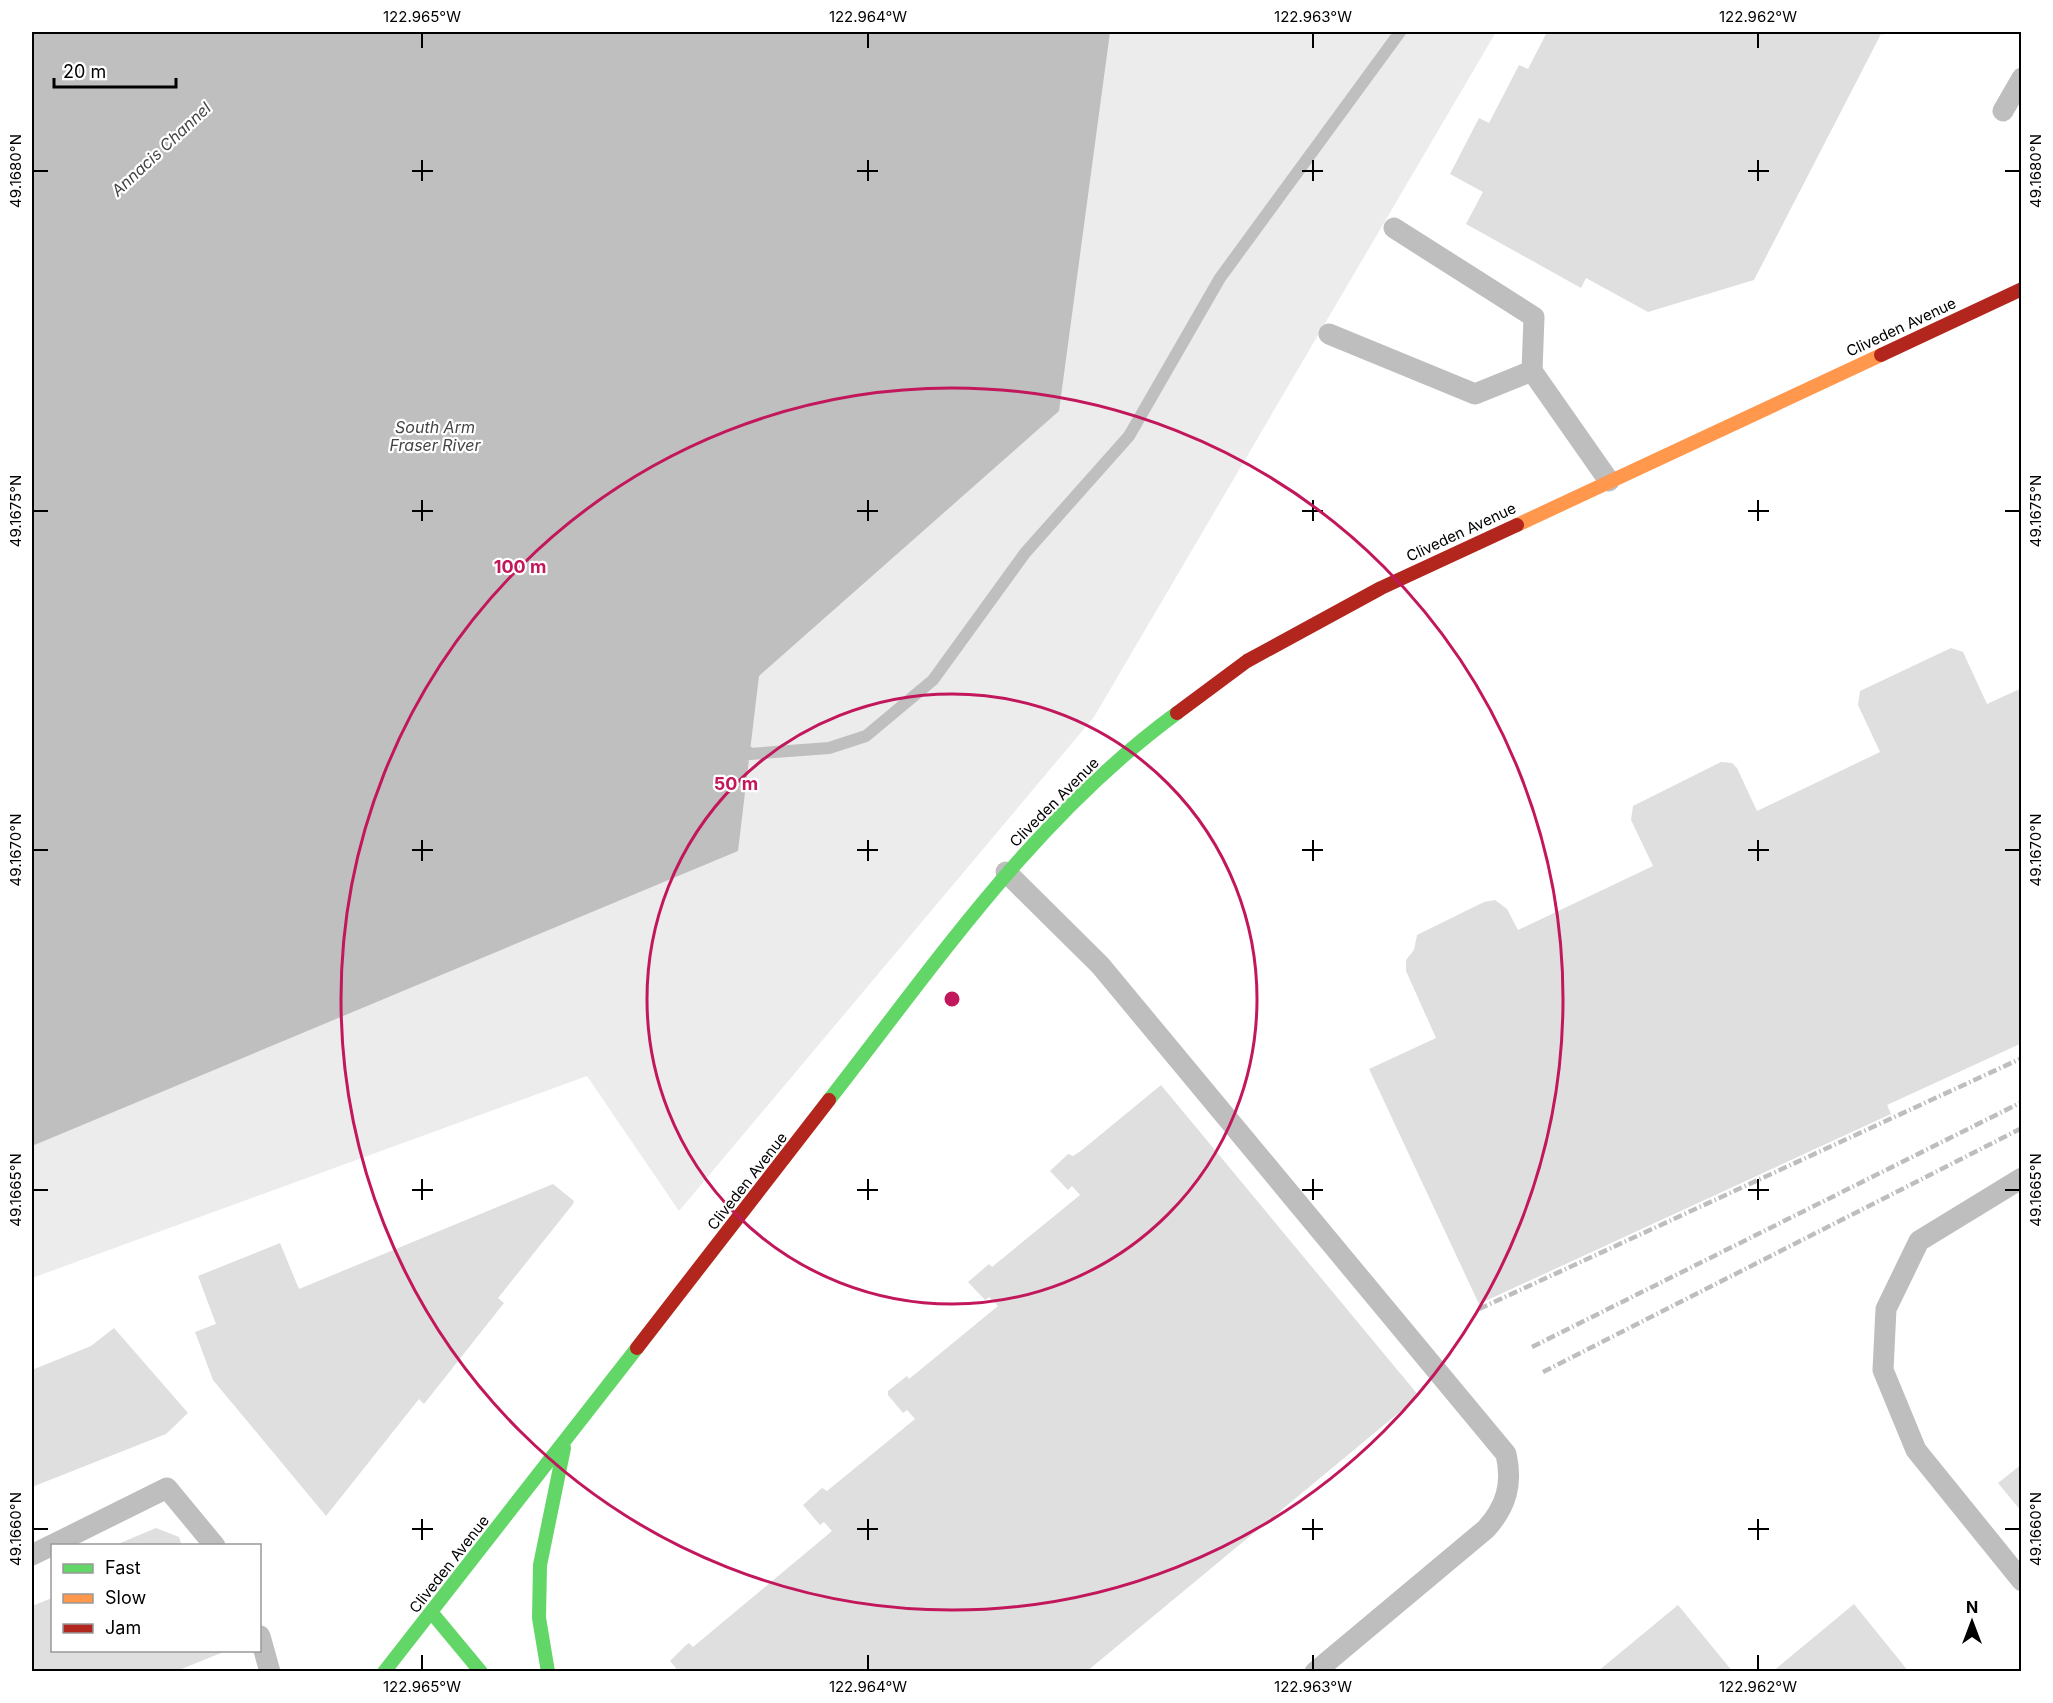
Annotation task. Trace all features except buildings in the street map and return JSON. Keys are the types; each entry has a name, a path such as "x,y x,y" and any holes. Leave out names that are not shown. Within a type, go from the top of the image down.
{"street":[{"name":"Cliveden Avenue","path":"384,1671 432,1613 1006,873 1085,790 1164,722 1247,661 1381,588 2022,289"},
{"path":"548,1671 539,1618 540,1564 565,1442"},
{"path":"432,1613 481,1671"}],"lane":[{"path":"2003,111 2022,78"},
{"path":"1394,228 1534,317 1532,371 1610,481"},
{"path":"1329,334 1475,394 1532,371"},
{"path":"1006,873 1100,965 1506,1454 1510,1469 1508,1492 1501,1513 1486,1529 1315,1671"},
{"path":"2022,1178 1919,1241 1886,1309 1883,1370 1916,1450 2022,1581"},
{"path":"54,1544 167,1488 214,1544"},
{"path":"32,1555 51,1546"},
{"path":"261,1640 270,1671"}],"shaded area":[{"path":"906,32 1496,32 1094,717 679,1211 587,1076 32,1278 32,901"}],"water":[{"name":"South Arm Fraser River","path":"32,32 1110,32 1059,411 759,676 738,851 32,1146"}],"waterway":[{"path":"739,744 750,754 829,748 866,736 933,680 1025,553 1129,436 1220,278 1400,32"}],"railway":[{"path":"1479,1309 2022,1058"},
{"path":"1532,1347 2022,1102"},
{"path":"1543,1372 2022,1128"}],"traffic: fast":[{"path":"829,1100 949,945 1033,845 1078,798 1126,754 1177,713"},
{"path":"384,1672 637,1348"},
{"path":"548,1672 539,1618 540,1565 564,1448"},
{"path":"432,1613 481,1672"}],"traffic: slow":[{"path":"1517,525 1881,355"}],"traffic: jam":[{"path":"1881,355 2022,289"},
{"path":"1177,713 1247,661 1381,588 1517,525"},
{"path":"637,1348 829,1100"}],"water label":[{"name":"Annacis Channel","path":"161,149"}]}
